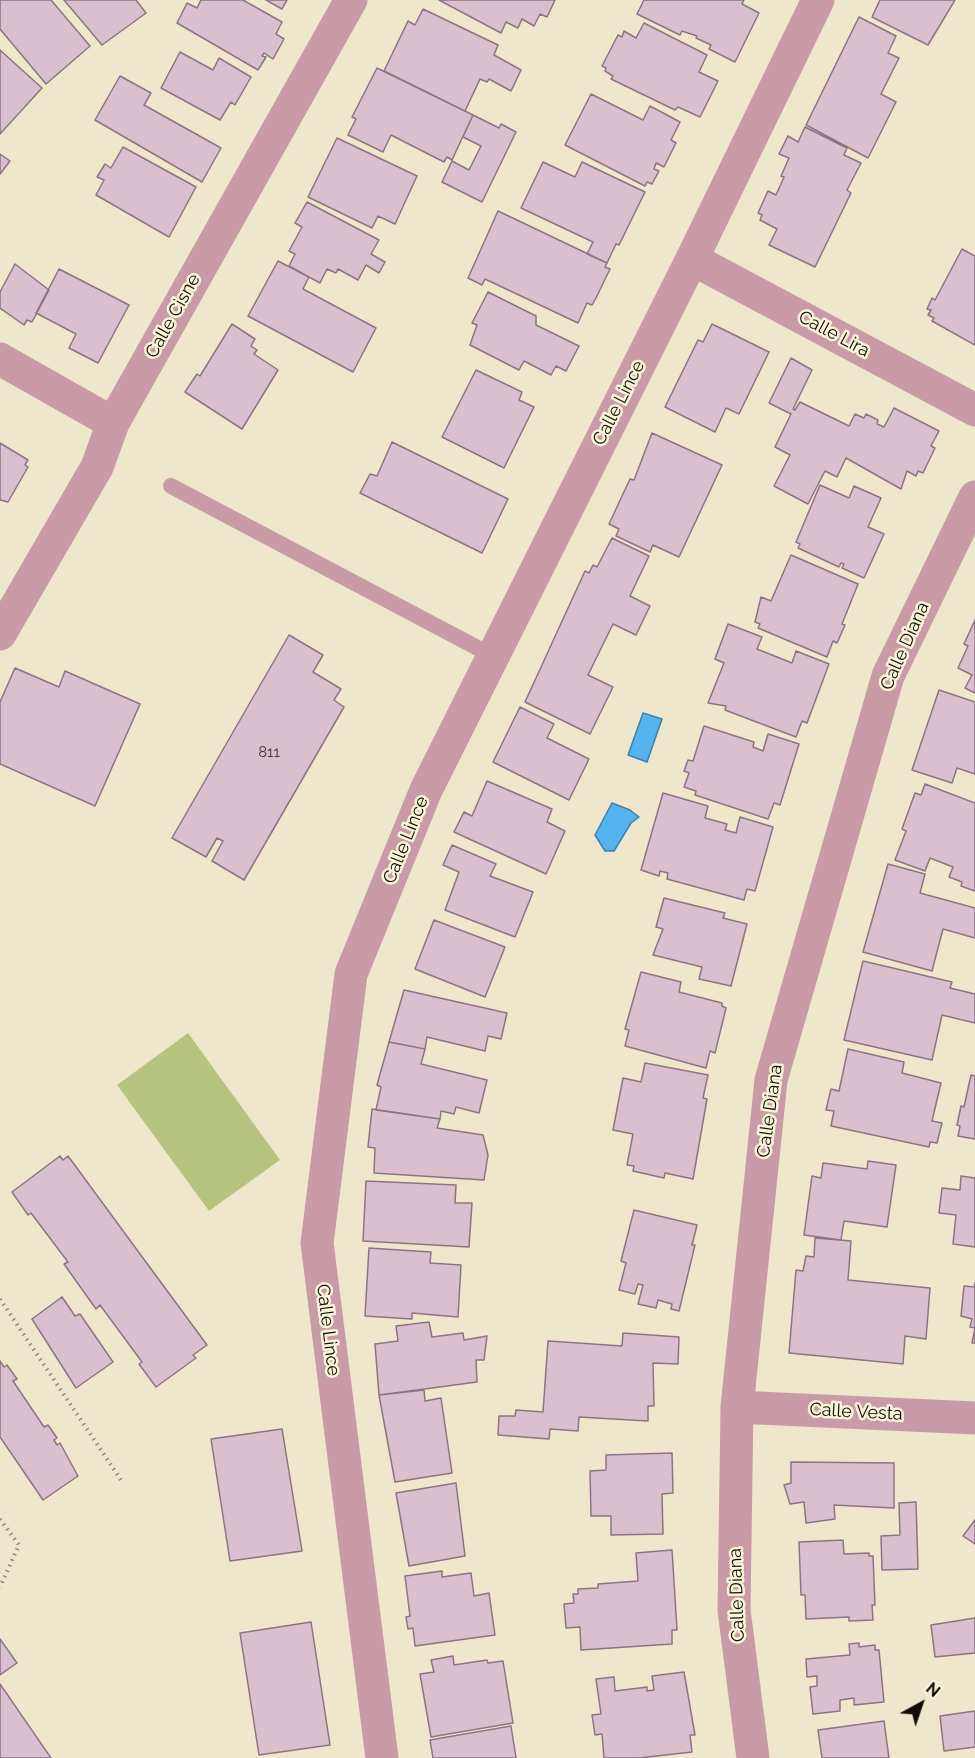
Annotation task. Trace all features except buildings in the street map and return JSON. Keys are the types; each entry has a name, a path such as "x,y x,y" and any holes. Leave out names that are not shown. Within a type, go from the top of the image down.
{"street":[{"name":"Calle Cisne","path":"0,634 97,466 113,423 351,0"},
{"name":"Calle Lince","path":"382,1758 317,1243 351,974 426,790 491,655 692,259 818,0"},
{"name":"Calle Lira","path":"692,259 975,410"},
{"path":"0,359 113,423"},
{"name":"Calle Diana","path":"753,1758 734,1610 737,1407 771,1080 888,676 975,497"},
{"name":"Calle Vesta","path":"737,1407 975,1418"}],"lane":[{"path":"171,486 491,655"}],"path":[{"path":"0,1299 121,1480"},
{"path":"0,1518 19,1545 0,1587"}],"green space":[{"path":"188,1033 280,1160 209,1211 117,1085"}],"water":[{"path":"643,713 662,719 647,762 628,755"},
{"path":"612,803 630,810 639,817 631,823 614,851 605,851 595,835"}]}
